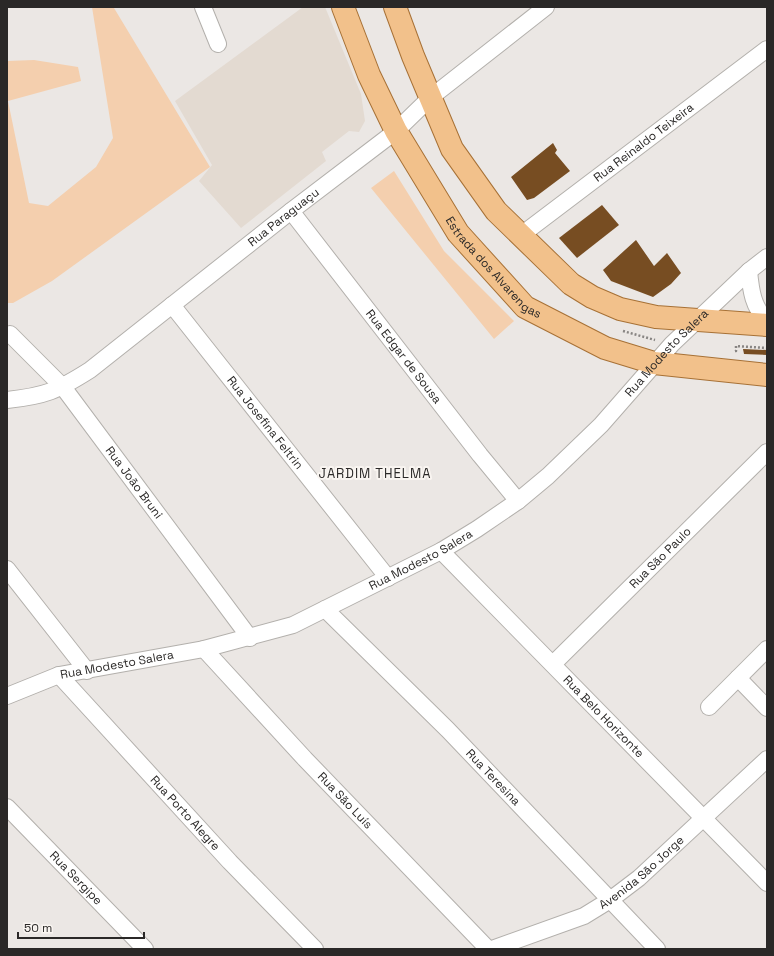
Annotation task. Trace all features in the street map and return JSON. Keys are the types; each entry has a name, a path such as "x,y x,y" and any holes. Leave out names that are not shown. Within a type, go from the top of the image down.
{"main road":[{"name":"Estrada dos Alvarengas","path":"343,7 369,75 396,131 458,233 525,307 605,348 654,363 767,375"},
{"path":"395,7 430,98 452,149 496,211 571,284 592,297 620,309 656,317 696,321 767,324"}],"street":[{"path":"203,7 218,44"},
{"name":"Rua Paraguaçu","path":"7,400 39,396 63,387 90,370 291,211 396,131 430,98 546,7"},
{"name":"Rua Reinaldo Teixeira","path":"520,236 767,49"},
{"name":"Rua Edgar de Sousa","path":"291,211 480,455 518,501"},
{"name":"Rua Modesto Salera","path":"7,696 59,675 204,649 250,638 293,625 441,551 518,501 548,476 601,425 654,363 696,321 749,271 767,257"},
{"path":"749,271 754,303 767,324"},
{"name":"Rua Josefina Feltrin","path":"172,305 388,578"},
{"name":"Rua João Bruni","path":"10,334 63,387 250,638"},
{"name":"Rua São Paulo","path":"553,664 767,452"},
{"name":"Rua Belo Horizonte","path":"441,551 767,883"},
{"path":"7,569 87,671"},
{"name":"Rua Teresina","path":"325,609 448,730 657,949"},
{"name":"Rua São Luís","path":"204,649 305,759 488,949"},
{"path":"709,707 767,649"},
{"name":"Rua Porto Alegre","path":"59,675 230,862 315,949"},
{"path":"738,678 767,708"},
{"name":"Avenida São Jorge","path":"492,949 584,916 610,900 639,878 767,759"},
{"name":"Rua Sergipe","path":"7,807 145,949"}],"shaded area":[{"path":"92,7 114,8 210,167 52,281 13,303 7,303 7,61 34,60 78,67 81,81 8,101 29,203 48,206 96,167 113,138"},
{"path":"303,7 325,7 361,94 365,121 359,132 349,131 322,152 326,161 241,228 199,181 212,165 175,101"},
{"path":"394,171 444,251 514,321 494,339 371,188"}],"building":[{"path":"553,143 557,150 555,153 570,171 534,198 527,200 511,177"},
{"path":"602,205 619,225 577,258 559,238"},
{"path":"636,240 654,266 667,253 681,273 671,284 653,297 611,281 603,270"},
{"path":"743,349 767,350 767,355 744,354"}],"district":[{"name":"JARDIM THELMA","path":"375,473"}]}
